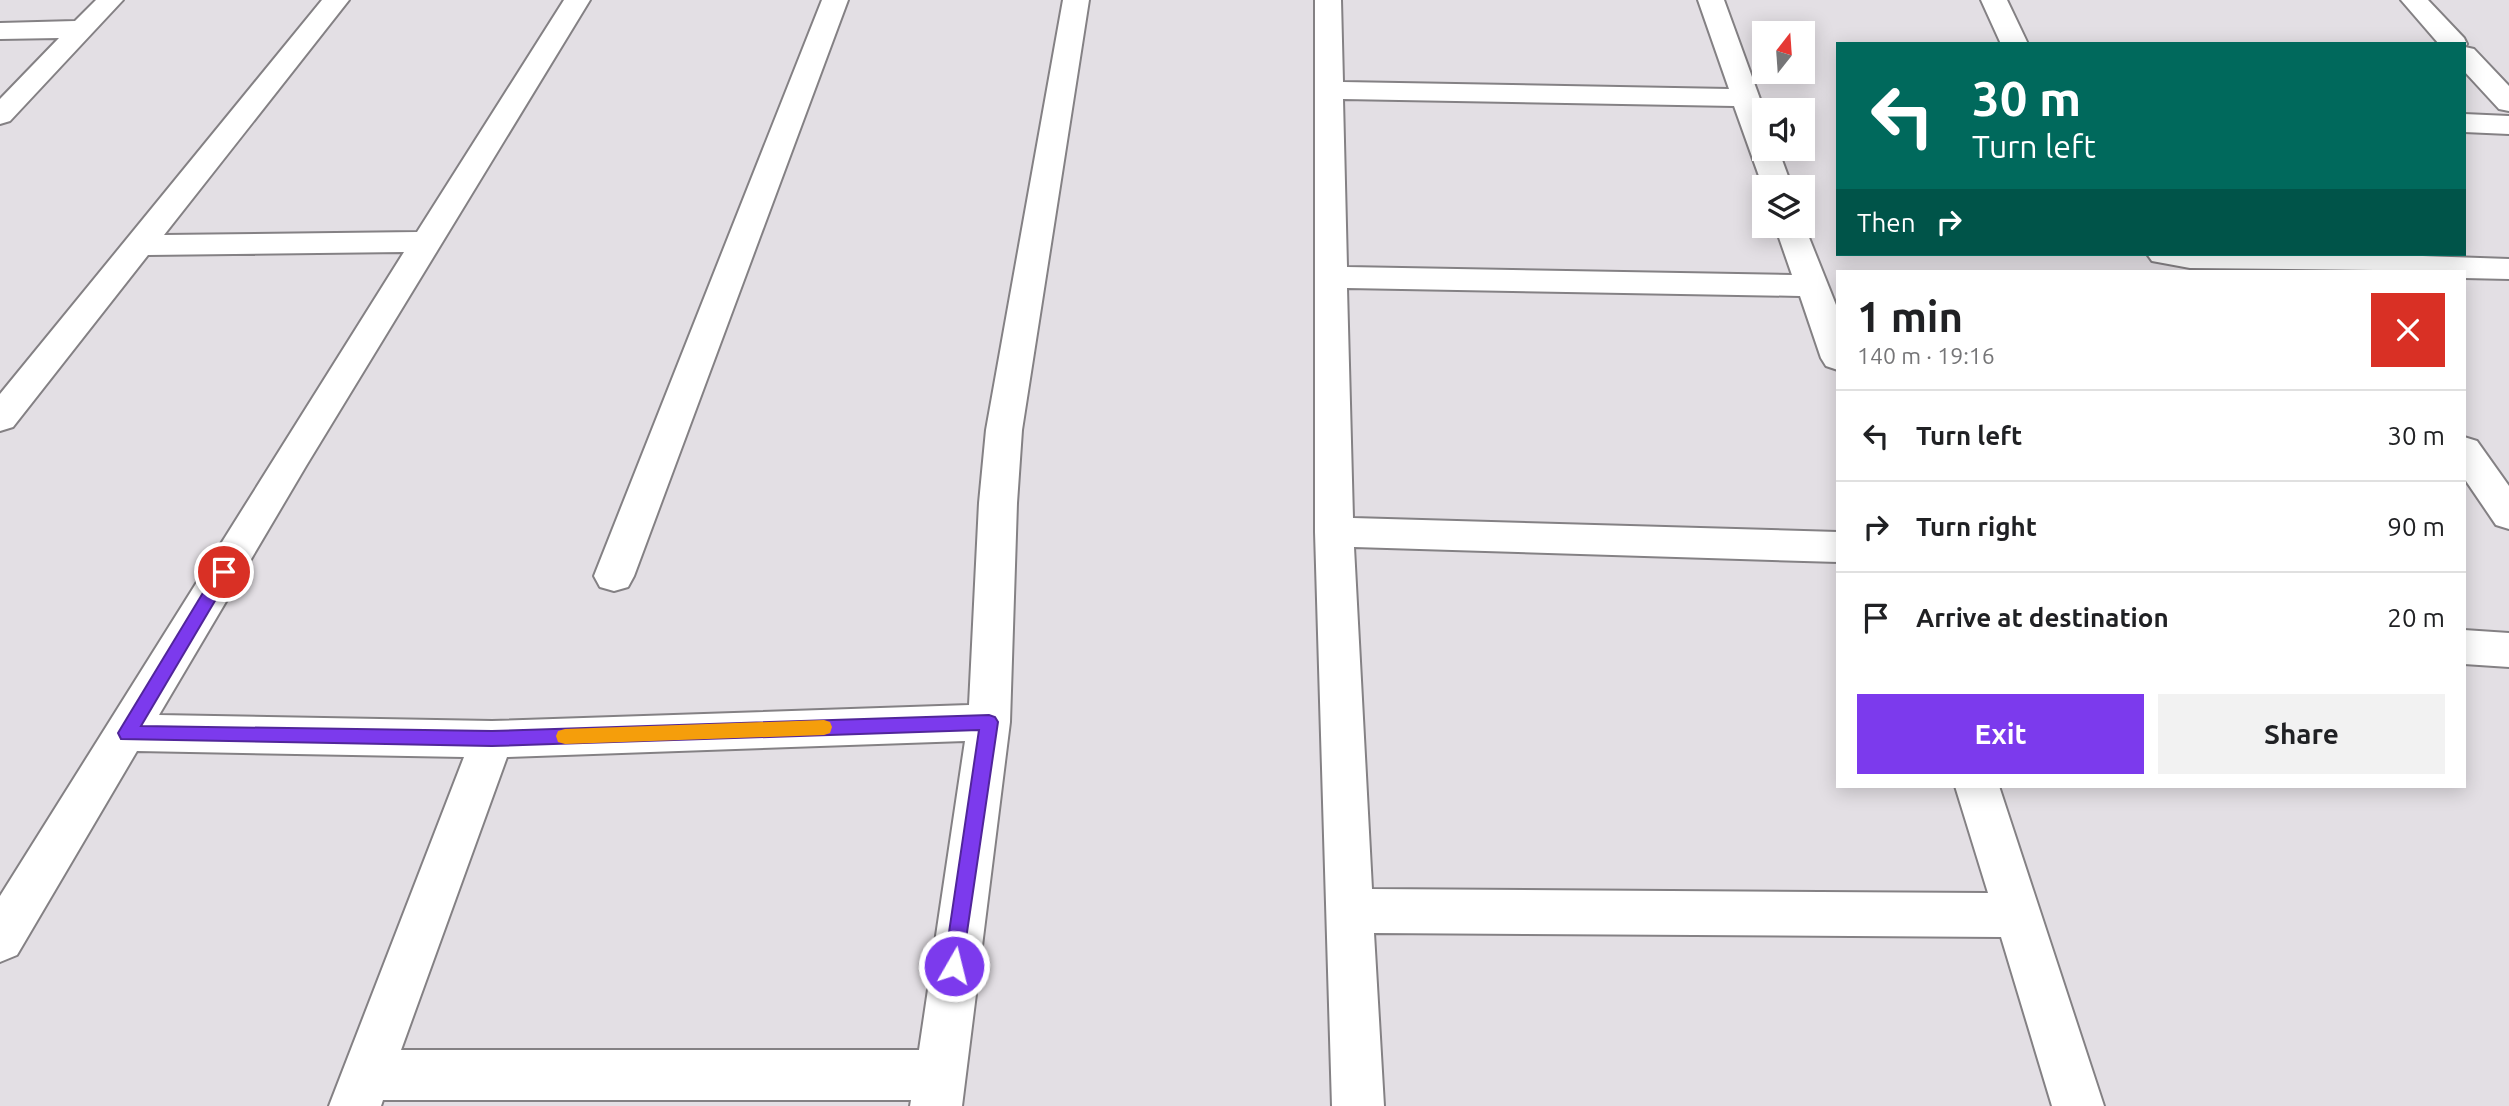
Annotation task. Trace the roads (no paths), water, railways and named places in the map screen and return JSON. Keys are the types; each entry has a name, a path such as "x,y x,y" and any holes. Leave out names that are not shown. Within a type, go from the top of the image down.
{"street":[{"path":"0,114 110,0"},
{"path":"0,418 336,0"},
{"path":"0,939 577,0"},
{"path":"614,576 835,0"},
{"path":"492,739 362,1090 937,1090 989,722 993,671 997,495 1004,430 1076,0"},
{"path":"1328,0 1334,533 1357,1106"},
{"path":"1712,0 1773,175"},
{"path":"1994,0 2014,42"},
{"path":"2414,0 2452,42"},
{"path":"0,31 82,29"},
{"path":"2466,56 2509,103"},
{"path":"1330,90 1746,98"},
{"path":"2466,123 2509,125"},
{"path":"1795,238 1836,352"},
{"path":"141,245 426,242"},
{"path":"2176,256 2509,269"},
{"path":"1331,277 1812,286"},
{"path":"2466,452 2504,498"},
{"path":"1334,533 1836,547"},
{"path":"2466,647 2509,650"},
{"path":"127,733 492,739 989,722"},
{"path":"1978,788 2078,1106"},
{"path":"1351,911 2017,915"}]}
